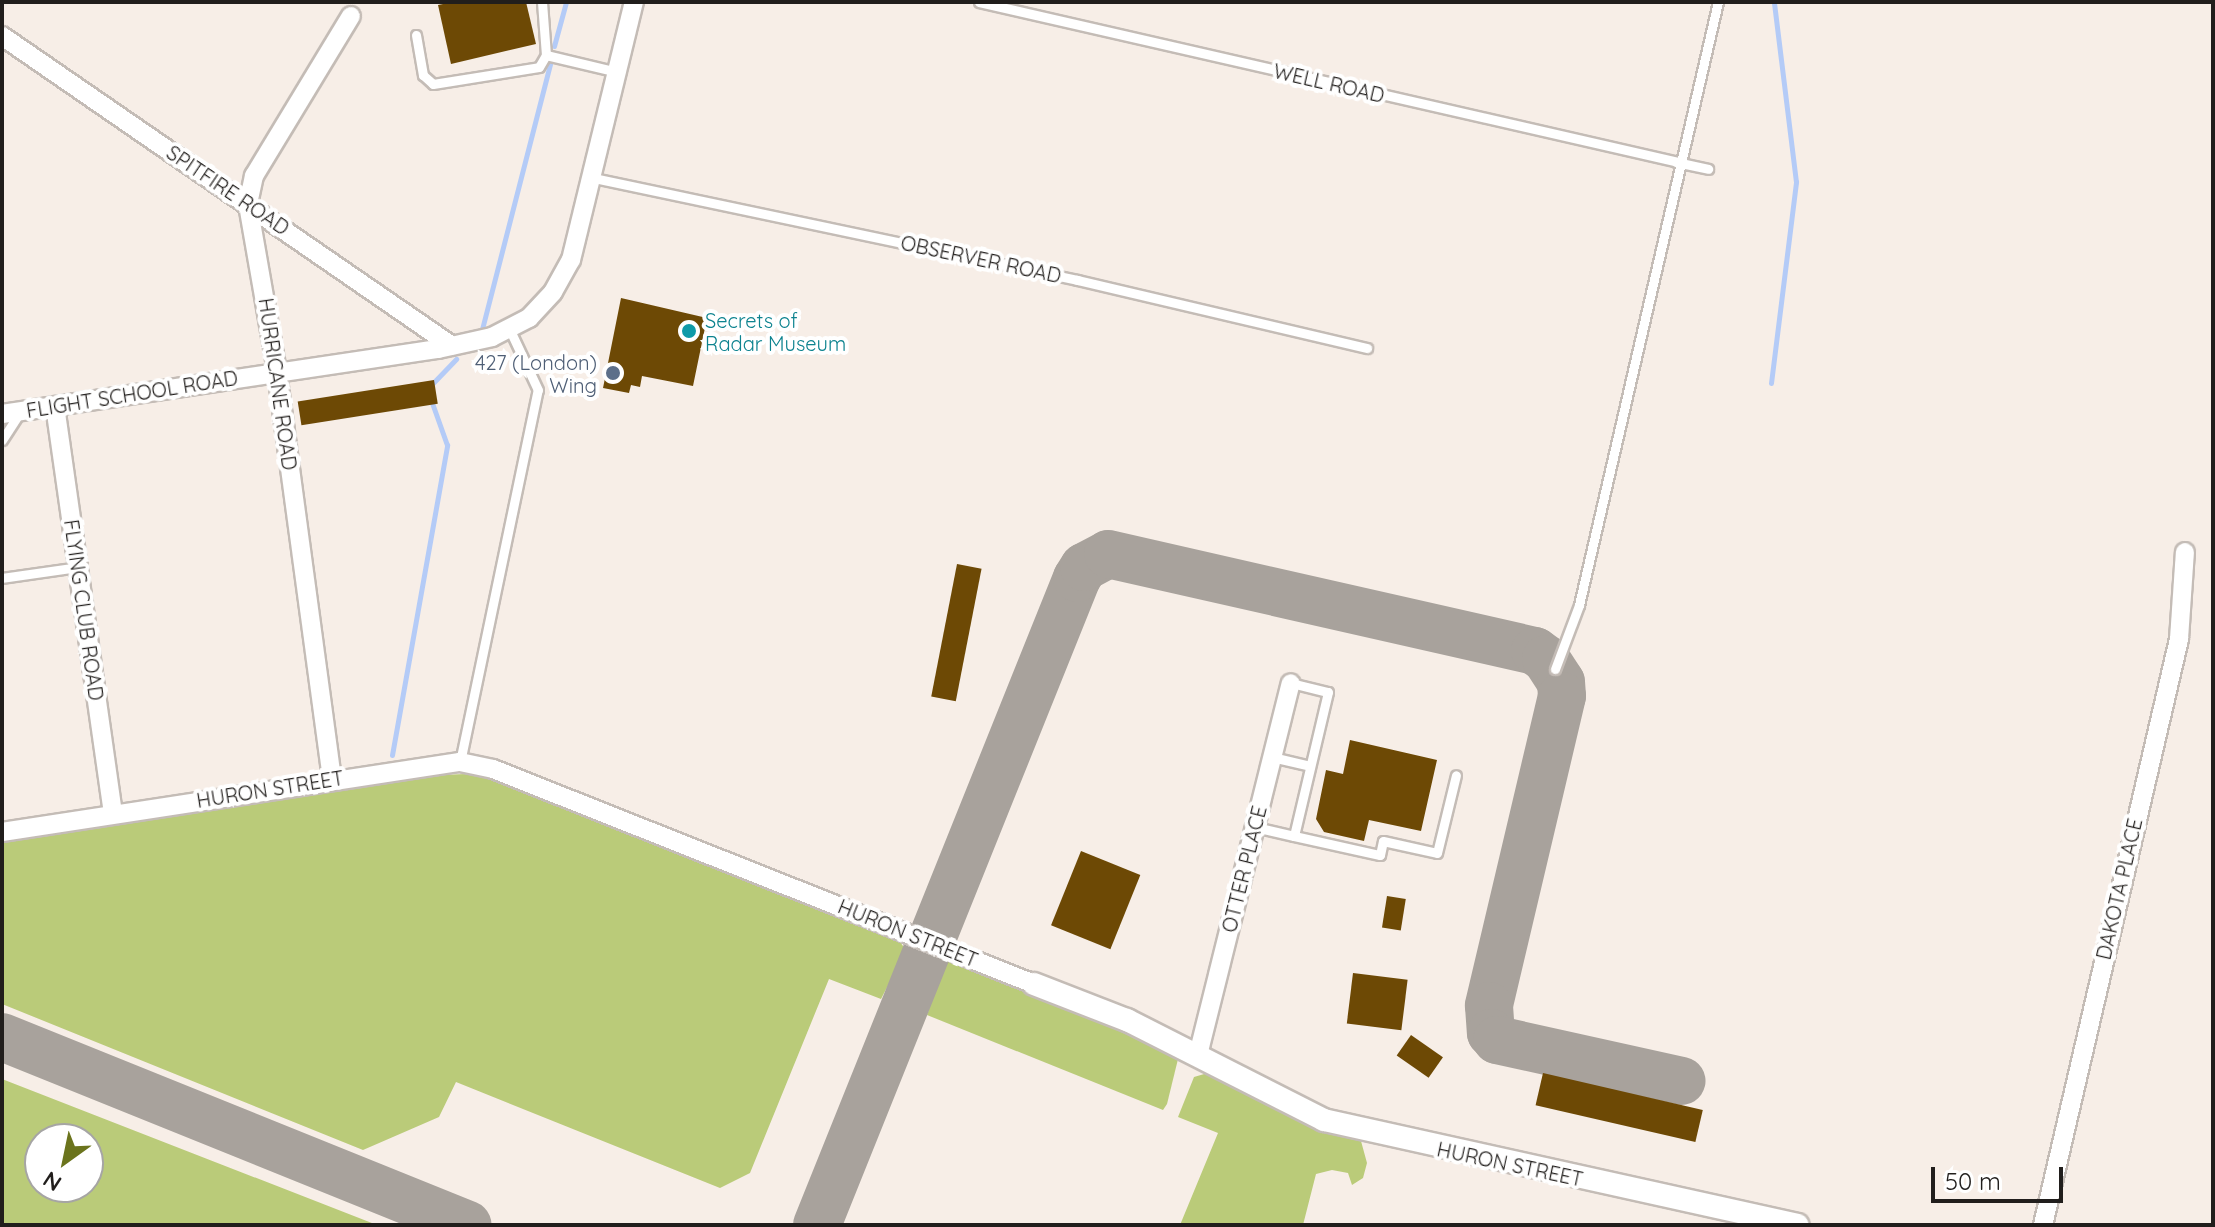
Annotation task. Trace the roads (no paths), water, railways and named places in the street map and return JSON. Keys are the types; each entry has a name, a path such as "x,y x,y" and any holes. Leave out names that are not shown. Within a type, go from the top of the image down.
{"street":[{"name":"FLIGHT SCHOOL ROAD","path":"11,412 452,346 509,328 529,318 553,292 571,260 594,178 634,2"},
{"name":"HURRICANE ROAD","path":"332,779 277,371 248,204 254,176 351,16"},
{"name":"SPITFIRE ROAD","path":"2,36 452,346"},
{"name":"FLYING CLUB ROAD","path":"55,406 113,814"},
{"name":"DAKOTA PLACE","path":"2043,1225 2179,639 2185,552"},
{"name":"OTTER PLACE","path":"1198,1055 1291,683"},
{"name":"HURON STREET","path":"2,832 332,779 460,762 493,769 1034,984 1198,1055 1324,1120 1798,1225"}],"lane":[{"path":"416,35 423,75 433,84 539,67 546,55 542,2"},
{"name":"WELL ROAD","path":"979,2 1679,162"},
{"path":"1555,669 1579,605 1718,2"},
{"path":"1174,47 1708,169"},
{"path":"546,55 618,72"},
{"name":"OBSERVER ROAD","path":"594,178 1077,280 1367,348"},
{"path":"460,762 538,390 509,328"},
{"path":"2,440 11,412"},
{"path":"2,578 78,567"},
{"path":"1291,683 1328,692 1294,836"},
{"path":"1272,757 1310,766"},
{"path":"1255,827 1380,855 1383,841 1437,853 1456,775"}],"waterway":[{"path":"554,46 566,2"},
{"path":"1771,383 1796,182 1774,2"},
{"path":"481,333 550,64"},
{"path":"432,384 456,359"},
{"path":"392,755 447,445 431,400"}],"place":[{"name":"Secrets of Radar Museum","path":"689,331"},
{"name":"427 (London) Wing","path":"613,373"}]}
